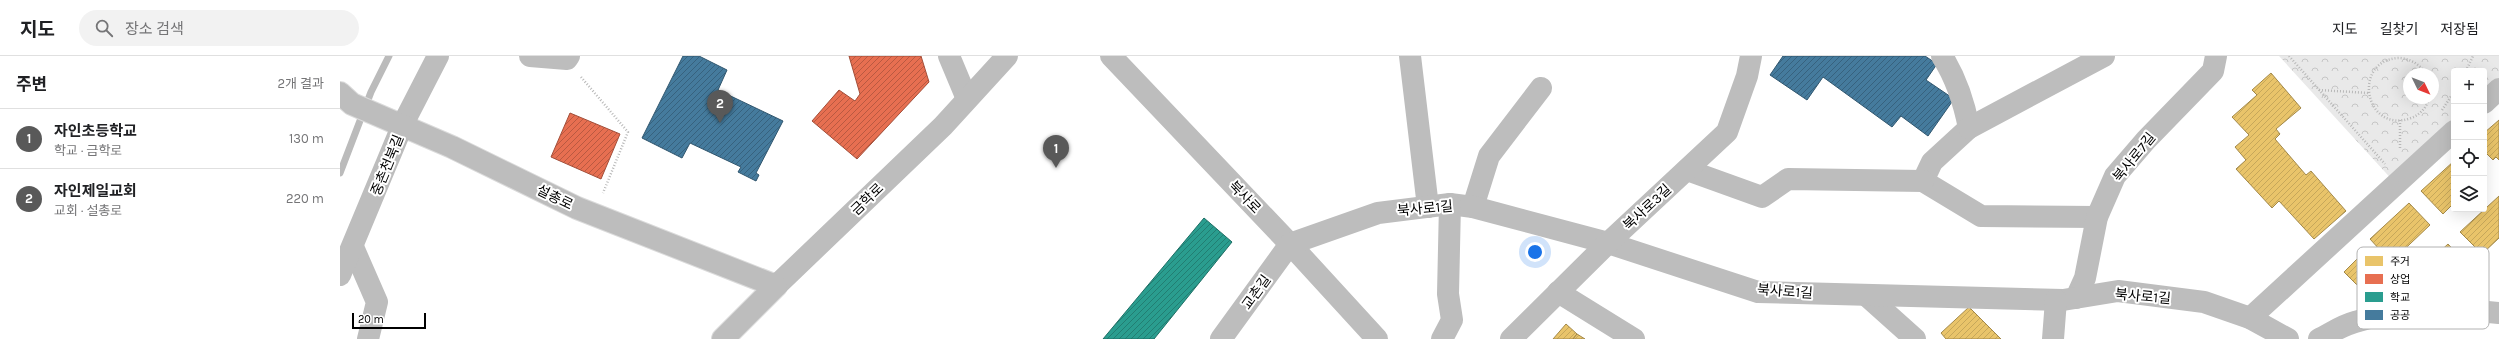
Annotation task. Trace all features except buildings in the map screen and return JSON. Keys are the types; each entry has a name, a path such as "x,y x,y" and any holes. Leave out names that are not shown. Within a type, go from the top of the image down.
{"street":[{"name":"중촌천북길","path":"340,275 353,247 403,124 438,56"},
{"path":"530,56 568,58"},
{"path":"949,56 967,99"},
{"name":"금학로","path":"723,339 776,286 944,126 1007,56"},
{"name":"북사로","path":"1110,56 1290,244 1377,339"},
{"path":"1410,56 1428,207"},
{"name":"북사로3길","path":"1511,339 1608,243 1727,132 1747,76 1751,56"},
{"path":"1942,56 1949,68 1964,103 1969,128"},
{"path":"1923,181 1932,162 1969,128 2104,56"},
{"name":"북사로7길","path":"2053,339 2066,299 2085,278 2097,218 2115,176 2146,140 2213,71 2216,56"},
{"path":"1473,206 1489,156 1541,88"},
{"path":"2487,100 2499,89"},
{"name":"설총로","path":"346,98 594,215 776,286"},
{"path":"2250,318 2451,134"},
{"path":"1687,170 1762,196 1788,179 1923,181 1980,216 2097,218"},
{"path":"1442,339 1452,320 1448,294 1450,204"},
{"name":"북사로1길","path":"1290,244 1378,213 1450,204 1473,206 1608,243 1758,292 1867,296 2066,299 2118,291 2204,302 2250,318 2288,339"},
{"name":"교촌길","path":"1221,339 1290,244"},
{"path":"353,247 377,302 368,339"},
{"path":"1558,292 1634,339"},
{"path":"1867,296 1904,335"},
{"path":"2489,312 2499,313"},
{"path":"2319,339 2357,321"}],"path":[{"path":"2289,56 2400,180"},
{"path":"2467,68 2473,56"},
{"path":"568,58 628,132 594,215"},
{"path":"2421,68 2418,64 2409,60 2388,60 2373,73 2369,83 2369,93 2377,111 2385,117 2394,120 2414,117 2423,110 2426,104"},
{"path":"2319,90 2369,93"}],"green space":[{"path":"2279,56 2499,56 2499,89 2487,100 2487,68 2451,68 2451,134 2396,184"}],"waterway":[{"path":"340,173 371,92 389,56"}],"place":[{"name":"자인제일교회","path":"720,123"},
{"name":"자인초등학교","path":"1056,168"}]}
